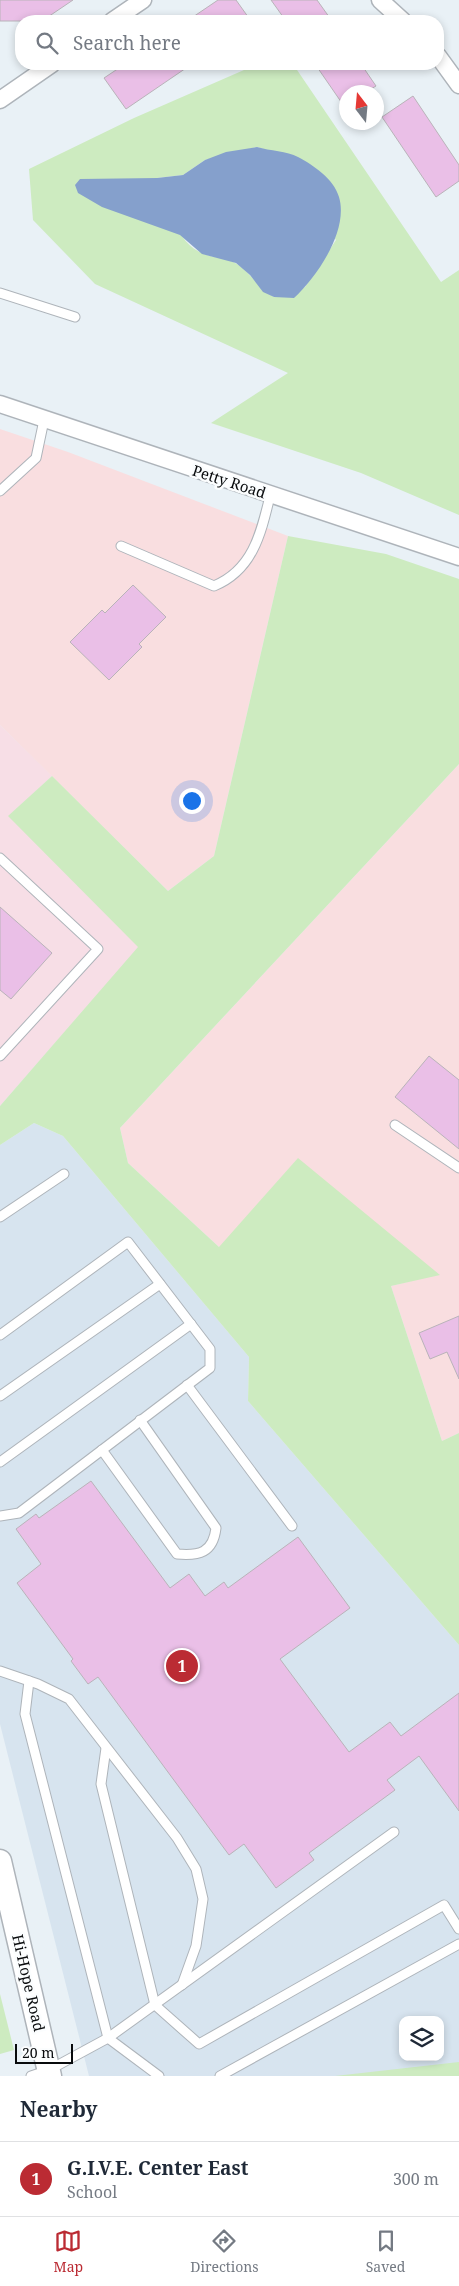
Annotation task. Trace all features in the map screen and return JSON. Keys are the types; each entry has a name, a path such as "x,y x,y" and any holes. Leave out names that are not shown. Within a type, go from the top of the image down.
{"street":[{"path":"121,15 142,0"},
{"path":"380,0 396,15"},
{"path":"444,64 459,85"},
{"path":"0,100 43,70"},
{"name":"Petty Road","path":"0,404 270,496 459,557"},
{"name":"Hi-Hope Road","path":"0,1861 43,2074"}],"lane":[{"path":"0,293 75,317"},
{"path":"0,492 36,458 44,420"},
{"path":"121,546 214,586 227,581 243,567 258,542 270,496"},
{"path":"0,858 98,949 0,1056"},
{"path":"395,1125 459,1168"},
{"path":"0,1216 64,1174"},
{"path":"0,1335 128,1242 210,1349 211,1357 210,1368 102,1450 19,1512 0,1516"},
{"path":"0,1396 160,1284"},
{"path":"0,1462 191,1324"},
{"path":"187,1385 292,1526"},
{"path":"102,1450 177,1554 191,1556 207,1551 214,1539 216,1528 140,1420"},
{"path":"0,1671 29,1681 69,1699 177,1838 196,1870 203,1899 196,1946 182,1985"},
{"path":"29,1681 25,1714 108,2038 159,2076"},
{"path":"106,1748 101,1784 155,2005 199,2044 444,1905 459,1929"},
{"path":"43,2074 108,2038 394,1832"},
{"path":"220,2076 459,1944"}],"shaded area":[{"path":"0,429 68,452 288,536 214,856 168,891 0,725"},
{"path":"0,725 52,776 9,816 139,947 0,1106"},
{"path":"459,764 459,1433 442,1441 391,1286 439,1274 219,1247 128,1163 120,1128"},
{"path":"34,1123 63,1136 249,1357 248,1401 459,1645 459,2076 89,2076 0,1724 0,1145"}],"green space":[{"path":"244,70 297,70 441,282 459,270 459,515 361,473 211,423 288,373 95,284 33,220 29,169 134,118","holes":["257,147 273,152 336,240 305,287 274,297 237,264 229,260 204,254 194,249 186,241 174,222 157,178 183,175 205,160"]},
{"path":"288,536 386,554 459,579 459,764 120,1128 128,1163 219,1247 298,1158 440,1275 391,1286 442,1441 459,1433 459,1645 248,1401 249,1357 63,1136 34,1123 0,1145 0,1106 138,947 8,816 52,776 168,891 214,856"},
{"path":"0,1994 14,2050 0,2054"},
{"path":"459,2062 459,2076 335,2076"}],"water":[{"path":"257,147 289,153 304,160 333,184 339,197 341,210 339,224 329,252 312,278 294,298 274,297 263,292 250,275 236,263 202,254 180,235 102,207 78,193 75,185 80,179 157,178 183,175 205,160 226,152"}],"building":[{"path":"0,0 73,0 51,15 15,15 15,21 0,21"},
{"path":"218,0 236,0 247,15 196,15"},
{"path":"271,0 317,0 328,15 282,15"},
{"path":"116,70 183,70 126,109 104,78"},
{"path":"319,70 365,70 375,85 339,85 339,99"},
{"path":"413,96 459,165 459,181 436,197 384,120 384,116"},
{"path":"133,585 166,617 139,644 142,647 109,680 70,642 102,610 105,613"},
{"path":"0,907 52,953 11,999 0,990"},
{"path":"429,1056 459,1080 459,1149 395,1097"},
{"path":"459,1316 459,1379 447,1352 430,1359 419,1333"},
{"path":"91,1481 170,1588 189,1574 205,1596 224,1582 228,1588 298,1537 350,1608 280,1659 349,1752 390,1722 401,1736 459,1693 459,1811 419,1756 387,1780 395,1790 309,1853 314,1860 276,1888 244,1844 229,1855 98,1677 88,1684 71,1661 73,1659 17,1583 41,1564 16,1529 36,1514 39,1518"}],"place":[{"name":"G.I.V.E. Center East","path":"182,1666"}]}
